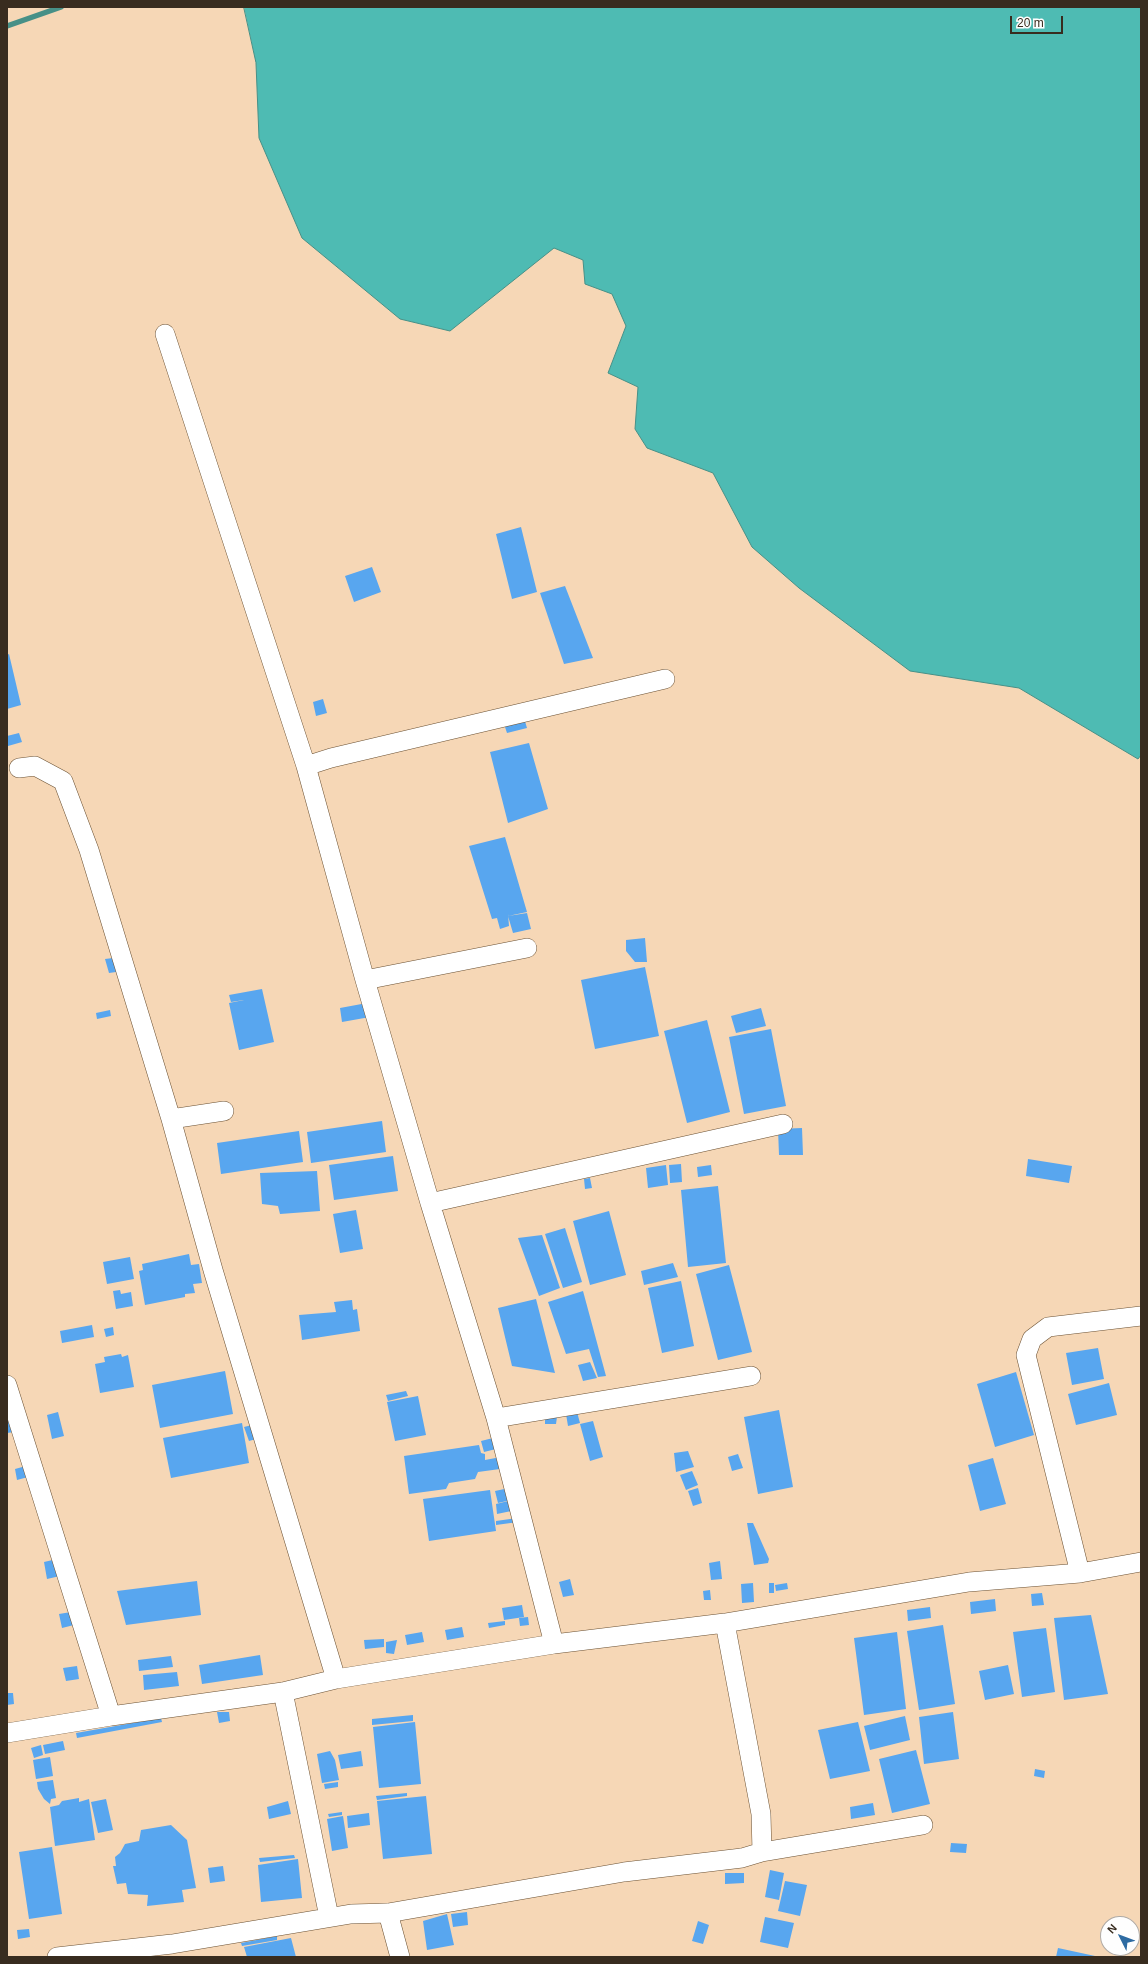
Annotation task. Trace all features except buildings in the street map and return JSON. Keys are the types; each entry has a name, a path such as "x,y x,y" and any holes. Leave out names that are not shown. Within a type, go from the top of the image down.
{"street":[{"path":"165,334 306,766 365,980 430,1203 496,1418 554,1644"},
{"path":"306,766 331,758 665,679"},
{"path":"19,768 35,766 63,781 89,850 171,1119 213,1270 336,1680"},
{"path":"365,980 527,948"},
{"path":"171,1119 224,1111"},
{"path":"430,1203 783,1124"},
{"path":"1080,1573 1026,1355 1032,1339 1048,1327 1141,1316"},
{"path":"496,1418 751,1376"},
{"path":"7,1385 111,1716"},
{"path":"7,1733 111,1716 283,1692 336,1680 554,1644 724,1623 969,1582 1080,1573 1141,1562"},
{"path":"724,1623 762,1814 762,1852"},
{"path":"283,1692 329,1917"},
{"path":"57,1957 172,1944 351,1914 388,1913 624,1872 736,1859 762,1852 923,1825"},
{"path":"388,1913 400,1957"}],"water":[{"path":"244,7 1141,7 1141,755 1138,759 1019,688 910,671 799,588 752,547 713,473 647,448 635,429 638,387 608,373 626,326 612,294 585,284 583,260 554,248 450,331 400,319 302,238 259,138 256,63"}],"waterway":[{"path":"7,26 61,7"}]}
